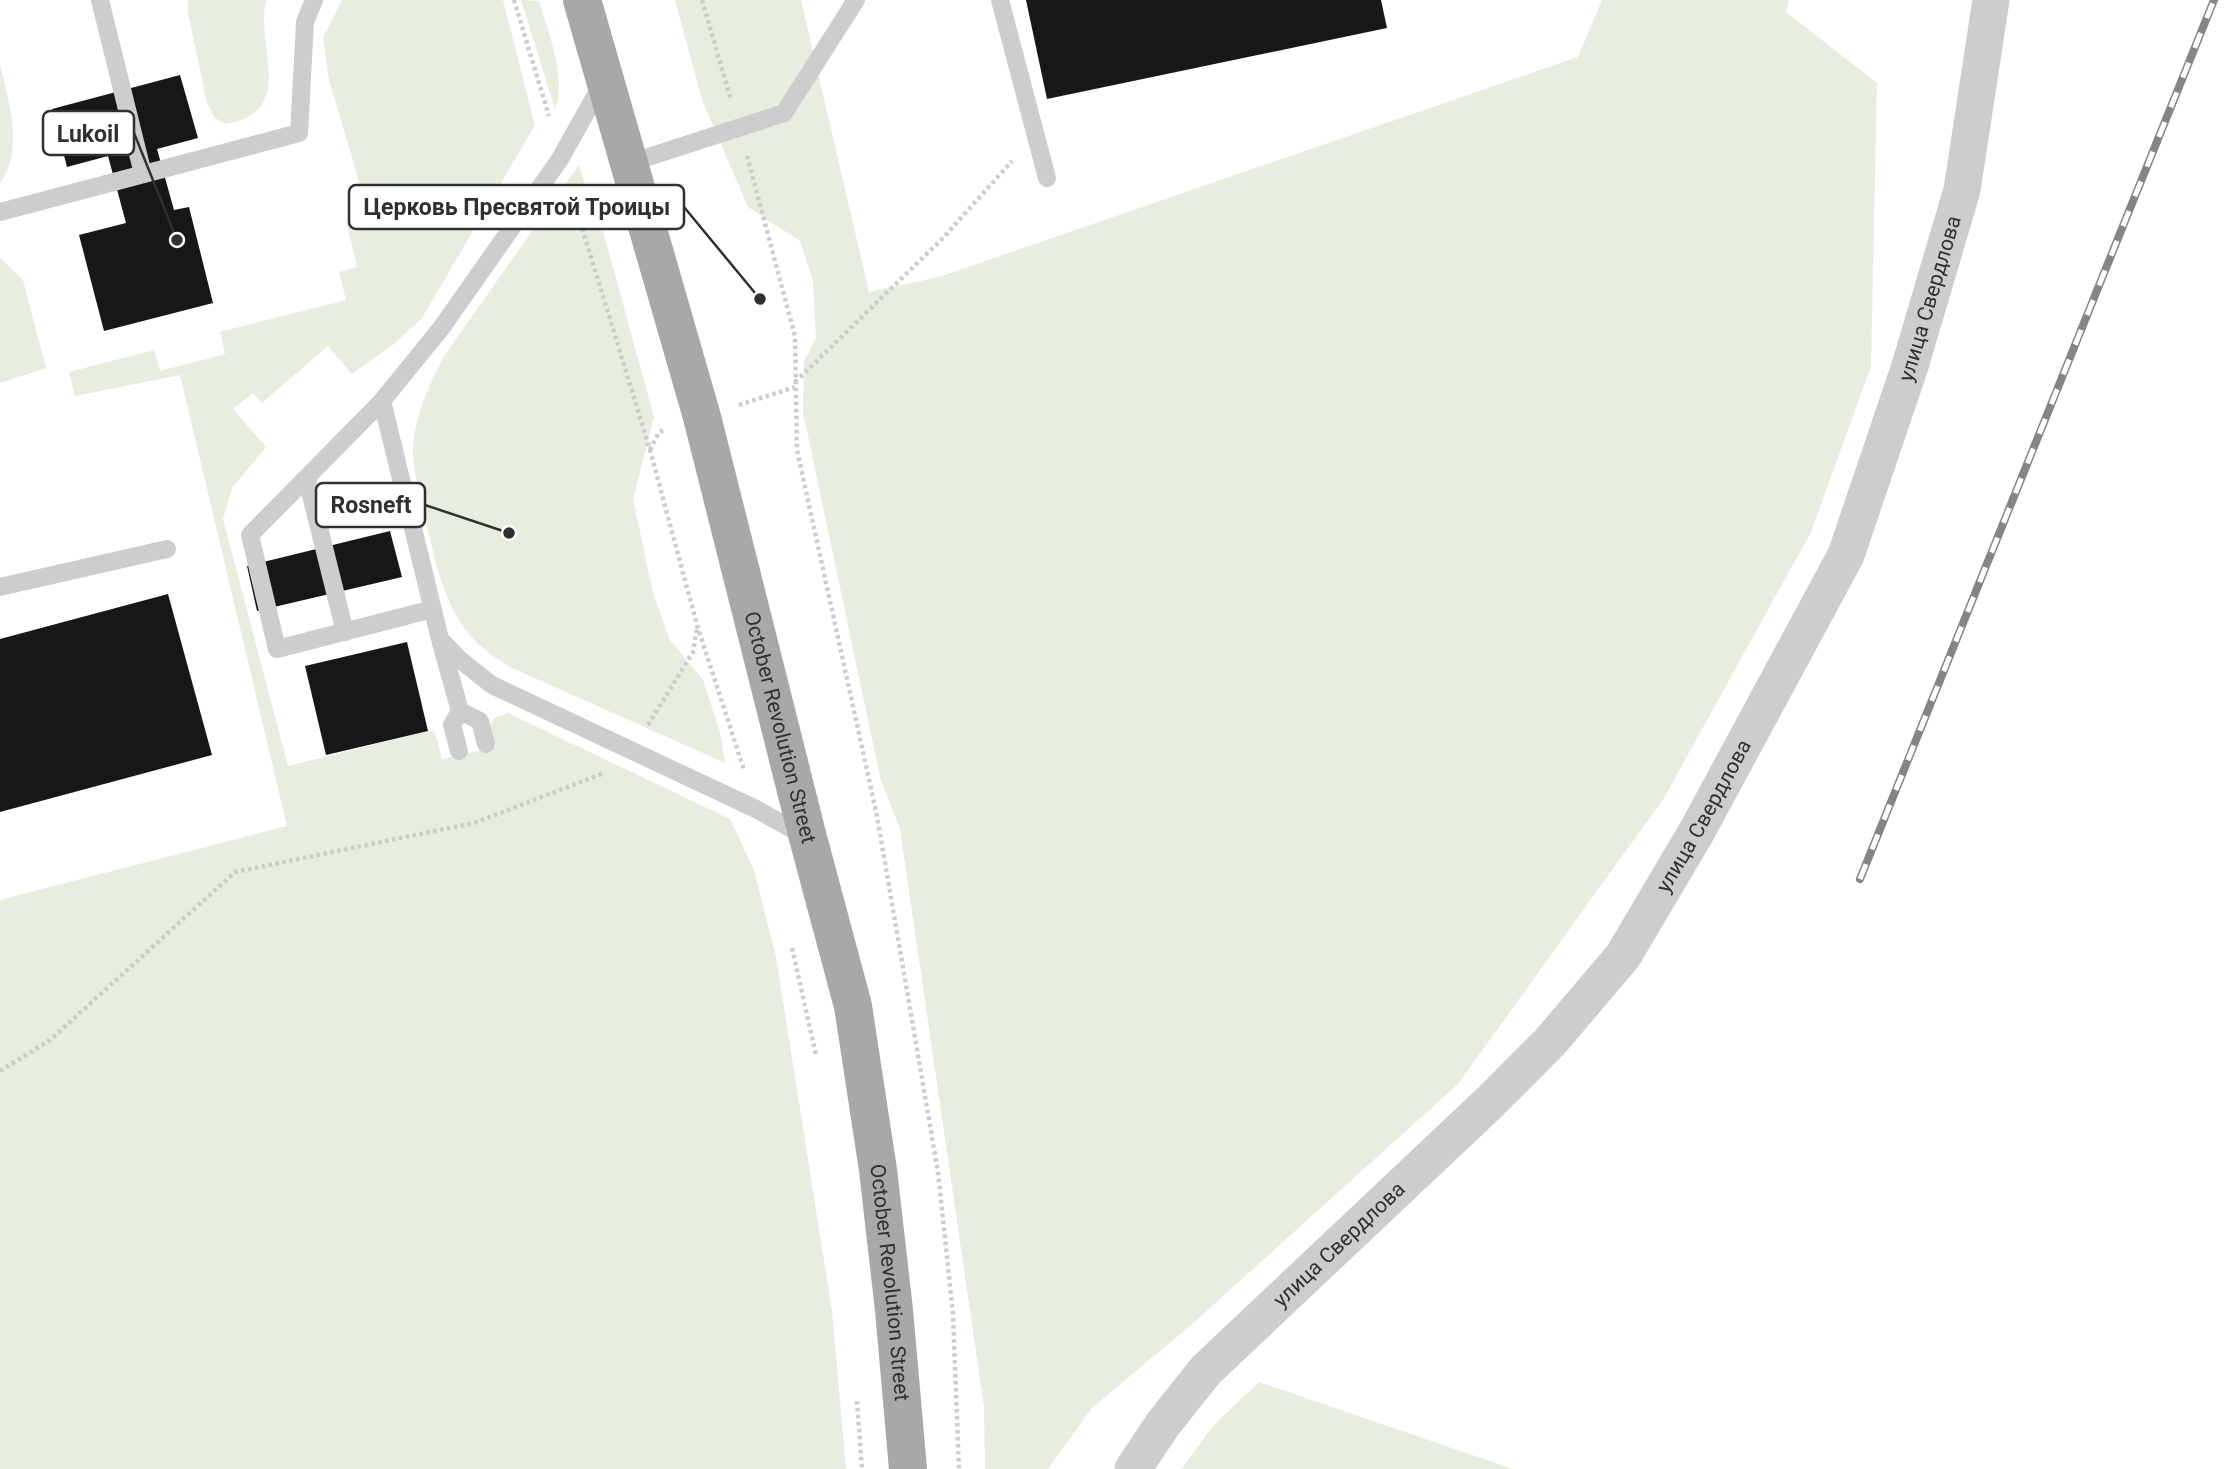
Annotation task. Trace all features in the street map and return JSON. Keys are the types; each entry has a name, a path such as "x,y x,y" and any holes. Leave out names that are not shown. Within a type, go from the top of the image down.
{"main road":[{"name":"October Revolution Street","path":"582,0 603,81 630,163 702,417 853,1006 878,1170 908,1469"}],"street":[{"name":"улица Свердлова","path":"1133,1469 1163,1424 1206,1370 1550,1042 1623,956 1697,831 1846,555 1910,366 1962,190 1991,0"}],"lane":[{"path":"100,0 143,174"},
{"path":"0,212 299,133 305,22 314,0"},
{"path":"630,163 784,113 856,0"},
{"path":"1000,0 1047,178"},
{"path":"433,609 277,649 250,535 382,401 442,327 560,159 603,81"},
{"path":"382,401 460,711 452,725 459,751"},
{"path":"307,479 345,632"},
{"path":"0,587 167,549"},
{"path":"440,639 459,660 492,685 756,808 808,838"},
{"path":"460,711 480,721 486,744"}],"path":[{"path":"514,0 548,111"},
{"path":"702,0 795,336 797,450 877,816 938,1172 953,1314 959,1469"},
{"path":"795,382 943,238 1036,134"},
{"path":"573,199 579,217"},
{"path":"0,1071 51,1040 235,872 474,822 621,766 637,751 646,728 694,652 697,625"}],"shaded area":[{"path":"188,0 266,0 264,19 269,75 267,92 261,106 248,117 226,124 215,118 207,103 188,13"},
{"path":"342,0 503,0 535,125 422,318 394,344 352,374 328,346 262,403 253,393 233,409 266,447 232,488 223,519 288,766 428,731 435,732 442,759 496,747 490,726 494,718 508,713 730,819 754,870 776,957 832,1311 846,1469 0,1469 0,900 287,826 180,375 75,396 69,372 154,350 160,371 225,354 220,332 346,300 339,272 357,267 346,222 369,215 329,80 323,38"},
{"path":"521,0 539,1 558,69 555,109"},
{"path":"675,0 801,0 869,292 939,277 1578,57 1602,0 1789,0 1786,12 1877,83 1871,366 1811,532 1664,798 1458,1084 1191,1325 1092,1408 1048,1469 985,1469 984,1407 900,829 880,777 803,412 804,361 816,338 813,281 800,241 748,207 702,100"},
{"path":"0,63 10,108 13,140 8,170 0,183"},
{"path":"579,165 587,191 594,198 654,417 633,499 653,593 670,640 703,680 720,732 725,763 512,668 491,655 460,621 443,586 432,549 413,456 414,435 424,399 446,353"},
{"path":"0,258 23,280 46,368 0,383"},
{"path":"1259,1382 1513,1469 1181,1469 1213,1426"}],"building":[{"path":"1026,0 1381,0 1387,28 1047,99"},
{"path":"180,75 198,138 157,149 174,210 189,207 213,303 104,331 79,235 126,223 108,156 67,167 52,109"},
{"path":"390,531 402,577 257,611 247,566"},
{"path":"168,594 212,755 0,812 0,639"},
{"path":"407,642 428,731 326,755 305,666"}],"railway":[{"path":"1860,879 2214,0"}],"place":[{"name":"Lukoil","path":"177,240"},
{"name":"Церковь Пресвятой Троицы","path":"760,299"},
{"name":"Rosneft","path":"509,533"}]}
